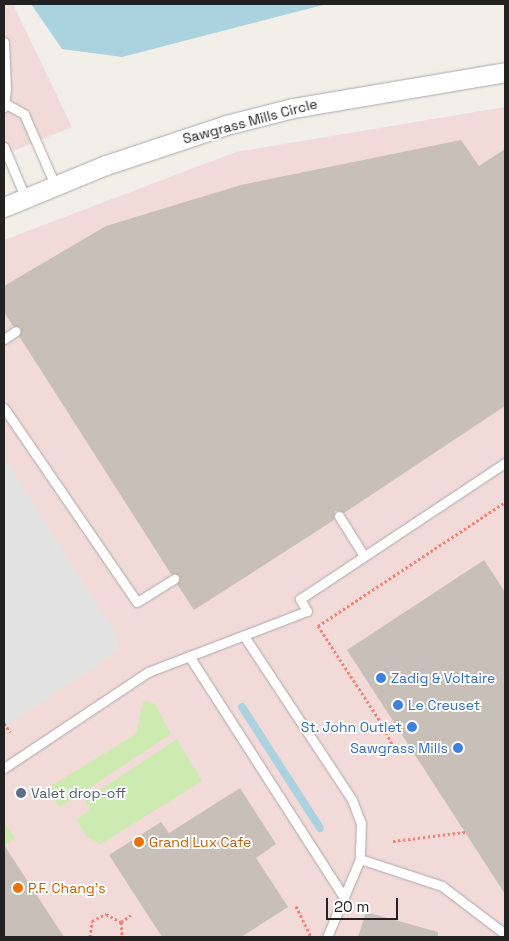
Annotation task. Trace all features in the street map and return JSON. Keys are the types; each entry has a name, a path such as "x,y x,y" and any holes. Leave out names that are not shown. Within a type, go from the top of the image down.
{"street":[{"name":"Sawgrass Mills Circle","path":"4,207 55,185 170,143 285,110 505,72"}],"lane":[{"path":"4,42 5,106 24,114 55,185"},
{"path":"4,147 26,198"},
{"path":"4,339 16,331"},
{"path":"4,408 137,602 174,579"},
{"path":"4,768 148,672 307,611 300,599 505,463"},
{"path":"339,516 364,556"},
{"path":"244,636 352,800 360,823 360,859 328,937"},
{"path":"189,656 344,898"},
{"path":"360,859 442,886 505,934"}],"path":[{"path":"394,748 368,700 318,626 505,502"},
{"path":"4,723 10,732"},
{"path":"393,841 465,832"},
{"path":"296,906 311,937"},
{"path":"120,922 131,914"},
{"path":"90,937 89,926 101,915 112,915 120,922 122,937"}],"shaded area":[{"path":"4,4 13,4 72,127 4,155"},
{"name":"Sawgrass Mills","path":"505,107 505,937 4,937 4,240 236,152"},
{"path":"4,457 115,632 120,650 4,727"}],"green space":[{"path":"147,701 155,704 171,734 60,807 46,789 136,734 143,702"},
{"path":"177,739 202,781 101,844 88,838 76,820 90,810 85,800"},
{"path":"4,822 15,838 4,846"}],"water":[{"path":"31,4 327,4 122,57 62,49"}],"building":[{"path":"461,140 479,166 505,149 505,406 344,513 335,511 334,520 194,610 177,584 179,575 171,574 19,336 21,328 13,326 4,312 4,286 106,226 241,185"},
{"name":"Sawgrass Mills","path":"484,560 505,592 505,894 347,650"},
{"path":"240,788 276,844 256,858 288,907 241,937 162,937 109,855 161,822 169,833"},
{"name":"P.F. Chang's","path":"4,845 64,937 4,937"},
{"path":"366,912 438,932 438,937 358,937"}],"waterway":[{"path":"242,707 320,828"}],"place":[{"name":"Zadig & Voltaire","path":"381,678"},
{"name":"Le Creuset","path":"398,705"},
{"name":"St. John Outlet","path":"412,727"},
{"name":"Sawgrass Mills","path":"458,748"},
{"name":"Valet drop-off","path":"21,793"},
{"name":"Grand Lux Cafe","path":"139,842"},
{"name":"P.F. Chang's","path":"18,888"}]}
